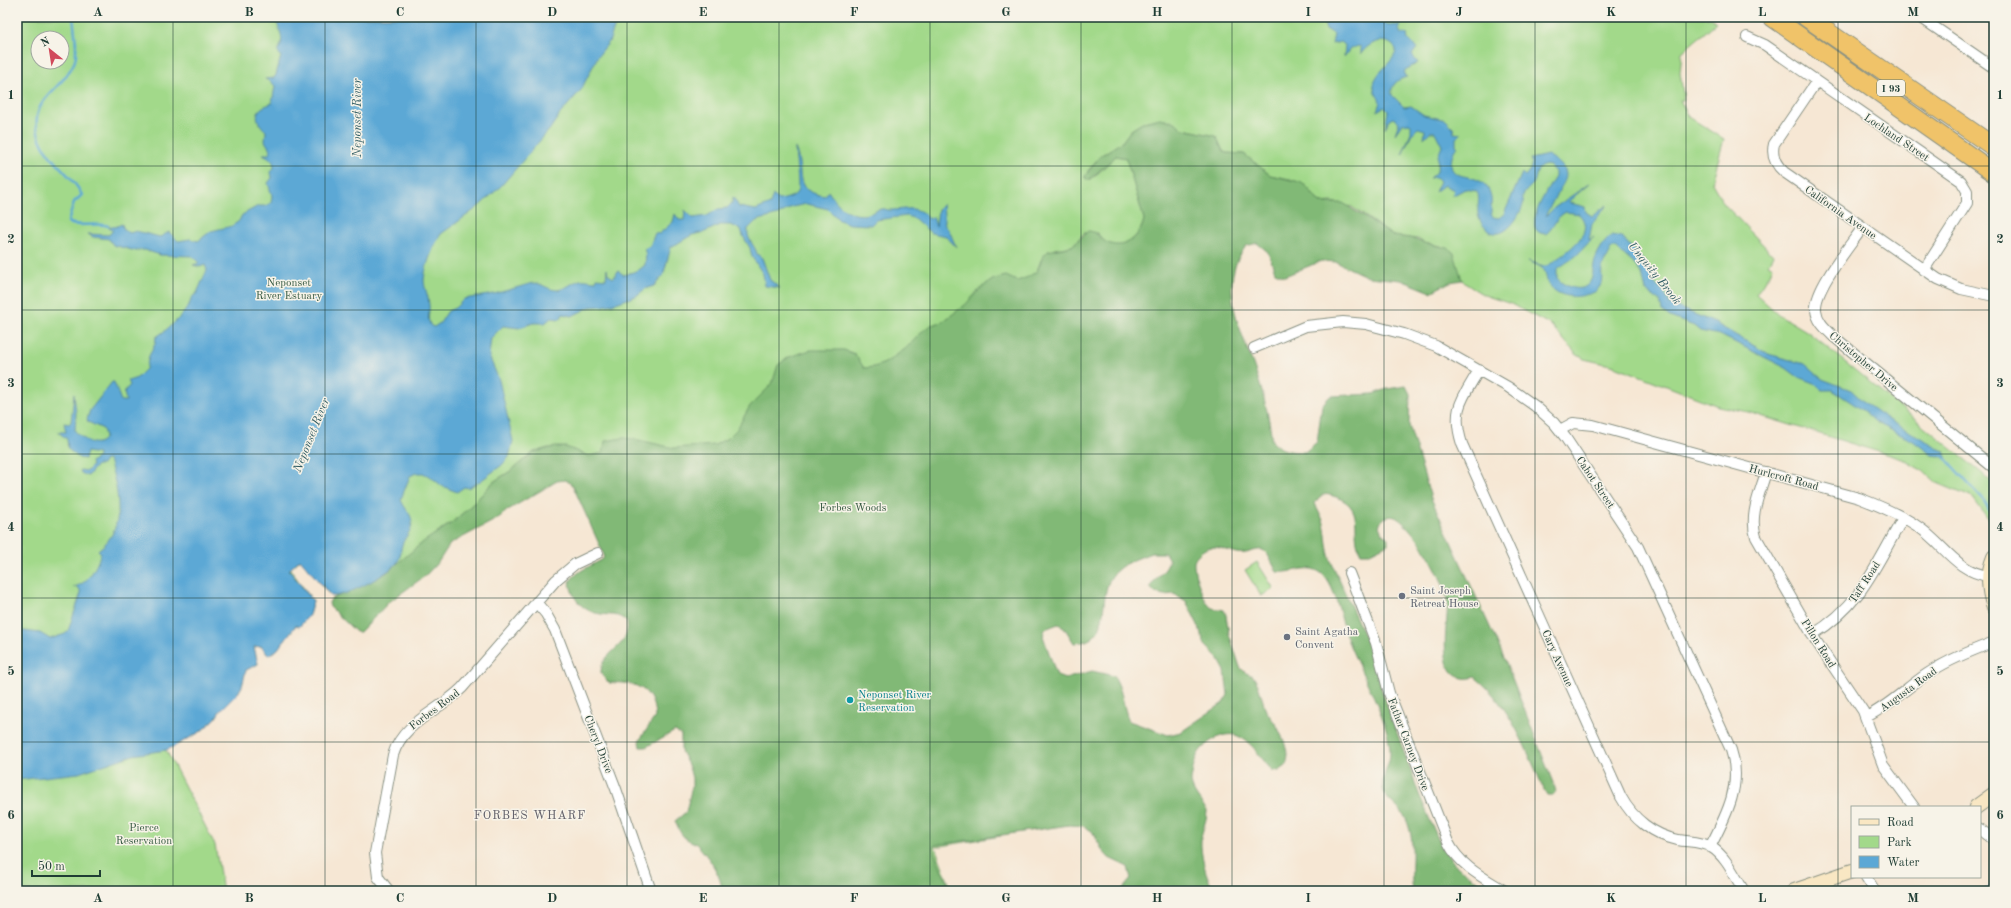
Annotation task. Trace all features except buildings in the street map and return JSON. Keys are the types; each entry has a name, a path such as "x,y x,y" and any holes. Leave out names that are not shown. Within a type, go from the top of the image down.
{"highway":[{"name":"I 93","path":"1772,17 1994,173"},
{"name":"I 93","path":"1789,17 1994,159"},
{"name":"I 93","path":"1806,17 1994,146"},
{"name":"I 93","path":"1820,17 1994,137"},
{"path":"1951,143 1980,175 1994,186"}],"main road":[{"path":"1994,557 1989,576 1989,591 1994,607"},
{"path":"1977,806 1994,794"},
{"path":"1794,891 1851,871"}],"street":[{"path":"1920,17 1994,68"},
{"name":"Lochland Street","path":"1747,37 1765,45 1816,82 1951,173 1964,186 1968,197 1967,203 1924,270"},
{"name":"California Avenue","path":"1816,82 1774,144 1772,149 1774,160 1784,172 1924,270 1953,286 1994,296"},
{"name":"Christopher Drive","path":"1863,227 1819,292 1816,309 1819,320 1833,336 1994,468"},
{"name":"Cabot Street","path":"1254,348 1306,326 1334,322 1358,323 1416,338 1445,351 1479,370 1535,406 1560,430 1641,551 1731,750 1736,773 1733,797 1710,847"},
{"name":"Cary Avenue","path":"1479,370 1458,410 1457,422 1462,444 1620,797 1632,814 1649,829 1671,838 1696,842 1710,847 1724,861 1744,891"},
{"name":"Hurlcroft Road","path":"1560,430 1573,423 1593,425 1859,498 1903,518 1929,535 1966,569 1989,576"},
{"name":"Pillon Road","path":"1766,472 1754,513 1754,531 1812,635 1866,717 1883,765 1913,806"},
{"name":"Taff Road","path":"1812,635 1839,616 1856,598 1870,577 1903,518"},
{"name":"Forbes Road","path":"388,891 378,877 375,853 393,755 398,741 410,728 445,703 462,688 536,602 568,569 598,553"},
{"name":"Father Carney Drive","path":"1349,573 1376,643 1389,693 1448,842 1455,855 1464,865 1505,891"},
{"name":"Cheryl Drive","path":"536,602 555,630 616,789 651,891"},
{"name":"Augusta Road","path":"1866,717 1934,670 1962,655 1994,642"},
{"path":"1981,830 1994,840"},
{"path":"1867,878 1875,891"}],"green space":[{"name":"Neponset River Estuary","path":"17,17 1709,17 1717,22 1682,52 1680,73 1684,100 1680,100 1689,117 1724,139 1712,183 1724,204 1773,255 1768,264 1773,267 1770,274 1756,294 1778,314 1808,332 1994,483 1994,527 1973,498 1935,482 1923,471 1902,459 1748,412 1718,406 1615,366 1584,359 1576,354 1551,325 1511,304 1484,295 1466,284 1462,280 1456,265 1441,246 1424,243 1418,239 1393,236 1352,207 1332,202 1320,203 1306,186 1290,179 1270,175 1244,154 1226,153 1223,151 1216,136 1183,129 1166,119 1152,120 1144,122 1131,130 1122,142 1100,156 1087,172 1094,177 1116,156 1126,158 1144,219 1140,231 1131,241 1119,246 1112,246 1106,243 1097,233 1084,233 1072,246 1055,249 1041,260 1037,271 1028,278 925,630 1001,836 935,847 952,891 860,891 566,448 548,448 534,452 509,472 493,482 476,501 453,522 436,533 411,556 335,596 328,593 301,559 290,569 313,601 309,615 299,627 296,625 277,650 268,655 261,646 254,647 258,664 246,670 242,686 238,693 220,711 215,719 200,732 166,750 215,845 223,891 17,891"},
{"name":"Forbes Woods","path":"1160,118 1175,122 1183,129 1216,136 1223,151 1226,153 1244,154 1270,175 1300,182 1306,186 1320,203 1343,203 1393,236 1411,238 1424,243 1448,248 1454,253 1462,280 1450,282 1431,292 1401,280 1368,277 1336,262 1321,261 1285,276 1275,272 1268,252 1257,243 1246,246 1237,260 1233,275 1232,289 1233,304 1237,319 1265,402 1272,441 1279,447 1291,451 1305,452 1317,442 1322,405 1330,396 1373,394 1387,389 1406,386 1410,394 1409,425 1431,498 1505,660 1555,788 1556,792 1553,796 1548,796 1545,792 1517,730 1499,701 1475,677 1463,678 1454,674 1449,667 1445,644 1447,600 1445,590 1435,567 1413,533 1405,524 1395,517 1391,516 1383,518 1379,526 1382,533 1388,538 1388,544 1370,553 1361,553 1356,537 1356,520 1350,506 1342,500 1330,495 1321,496 1315,503 1324,523 1331,561 1372,654 1383,694 1419,794 1438,839 1455,865 1490,891 1413,891 1412,846 1409,828 1404,815 1390,801 1383,789 1383,779 1390,755 1388,737 1374,697 1350,646 1335,597 1327,579 1321,573 1311,569 1277,572 1268,555 1263,550 1240,553 1213,547 1202,551 1196,556 1194,561 1195,573 1203,594 1212,608 1224,610 1229,634 1240,667 1246,673 1253,676 1258,685 1266,711 1277,726 1284,741 1288,756 1286,766 1279,771 1272,770 1245,740 1234,735 1216,738 1201,749 1198,754 1194,764 1191,785 1207,811 1202,832 1201,852 1206,873 1214,891 1121,891 1131,879 1128,867 1109,858 1103,851 1092,831 1083,826 1069,825 935,845 933,848 934,852 951,891 722,891 716,871 704,852 695,843 684,837 675,821 686,812 692,786 692,778 689,767 681,751 681,735 675,731 646,747 640,747 639,741 655,717 651,699 647,693 635,685 627,683 609,683 601,674 602,666 605,660 624,638 627,631 627,622 615,615 595,613 589,610 579,603 573,593 570,581 573,577 603,559 604,555 573,486 566,480 557,481 508,510 497,519 450,544 439,561 425,576 389,602 360,632 356,632 330,607 329,603 331,599 353,590 386,573 423,542 453,522 476,501 493,482 509,472 534,452 555,447 566,447 589,456 603,453 605,441 623,438 674,448 715,445 729,437 737,429 750,406 772,384 778,365 789,357 810,350 844,350 855,354 864,368 874,367 885,363 905,349 931,325 942,322 965,305 982,287 994,279 1006,276 1017,281 1028,277 1037,271 1043,256 1048,251 1072,246 1088,231 1094,232 1108,243 1121,245 1127,243 1132,240 1140,230 1144,219 1126,158 1116,156 1089,180 1085,178 1085,176 1100,156 1122,142 1131,130 1144,122","holes":["1151,553 1165,553 1169,560 1168,564 1150,587 1155,593 1164,595 1174,594 1186,601 1198,625 1205,645 1218,658 1225,671 1228,695 1223,703 1181,732 1168,735 1129,721 1120,688 1114,676 1092,671 1065,679 1057,676 1043,636 1045,629 1058,624 1064,627 1074,643 1087,641 1095,635 1100,627 1107,585 1112,576 1120,568 1130,562"]},
{"path":"1257,562 1274,589 1261,596 1245,570"}],"water":[{"name":"Neponset River","path":"275,17 618,17 609,42 598,56 581,90 560,114 550,129 501,186 477,208 441,234 438,238 424,276 429,302 428,318 431,326 434,327 440,323 448,311 455,308 464,299 494,294 533,283 557,290 580,280 596,281 597,278 606,279 607,269 608,274 613,278 618,271 624,275 639,270 645,265 646,254 644,249 650,246 655,233 659,234 673,222 675,214 679,220 684,220 685,210 693,218 707,216 718,209 727,208 732,203 733,197 739,207 756,210 770,204 773,195 778,200 791,197 796,194 798,189 795,148 798,157 801,180 807,190 825,196 828,191 840,205 855,214 861,215 883,209 911,209 920,211 929,219 933,217 936,226 938,210 943,204 945,226 949,230 956,247 946,236 931,233 915,219 907,216 876,220 871,225 850,224 839,220 828,209 807,204 792,207 778,215 756,221 748,229 749,239 757,254 762,258 770,280 780,288 765,286 763,274 752,257 750,248 741,229 730,225 720,225 705,232 692,235 671,247 663,276 654,286 645,289 636,296 613,304 590,307 572,316 563,314 560,319 551,318 545,323 533,323 519,328 503,326 491,338 489,356 499,380 513,441 509,457 502,465 479,482 468,488 464,487 457,492 442,486 431,477 423,473 416,473 410,476 401,499 411,516 412,523 409,533 403,542 400,557 392,568 376,579 356,589 337,596 331,596 300,559 289,570 313,601 309,615 299,627 296,625 277,650 268,655 261,646 254,647 258,664 246,670 242,686 238,693 220,711 215,719 200,732 166,750 133,755 79,773 17,780 17,630 40,633 50,639 65,634 68,631 81,593 79,588 73,587 83,583 91,574 101,553 98,550 114,531 117,520 117,496 109,460 105,460 102,465 97,465 88,476 81,473 80,470 87,471 92,466 91,462 98,457 98,454 87,452 85,459 79,458 68,449 67,439 58,432 66,432 64,423 69,424 71,422 74,394 76,413 75,431 85,440 90,442 98,443 102,441 105,437 103,429 88,422 87,419 90,410 112,382 114,382 121,401 126,401 124,392 130,385 128,381 137,378 146,369 156,337 183,314 190,303 191,298 197,293 207,270 205,265 200,267 193,265 199,263 192,256 160,255 145,250 132,250 113,245 109,239 93,237 88,234 109,235 113,230 108,226 115,227 122,224 124,230 130,233 136,231 160,237 169,232 178,241 190,239 198,241 211,231 232,226 239,221 242,215 258,206 265,206 271,203 272,196 268,183 272,178 271,172 274,165 271,159 263,154 269,154 271,151 265,141 266,131 259,123 257,116 264,106 272,103 275,86 270,81 265,79 274,78 281,56 277,51 280,47 282,39"},
{"path":"1319,17 1372,17 1385,24 1401,26 1399,29 1401,34 1407,34 1408,40 1417,48 1412,55 1418,63 1405,70 1404,75 1407,77 1401,79 1393,85 1392,95 1404,107 1411,106 1424,115 1446,120 1453,127 1454,133 1461,134 1456,138 1456,145 1458,147 1454,150 1452,157 1451,165 1453,171 1462,176 1482,182 1487,187 1491,197 1491,214 1493,217 1499,218 1504,214 1522,173 1525,176 1530,170 1532,163 1530,159 1548,155 1558,162 1566,173 1566,178 1546,216 1554,208 1590,183 1569,201 1570,203 1585,207 1586,212 1592,216 1607,205 1592,224 1589,240 1594,237 1576,256 1557,269 1557,278 1564,284 1573,288 1582,288 1587,286 1591,280 1598,252 1603,244 1612,235 1622,237 1646,264 1654,283 1665,294 1670,304 1715,323 1768,354 1805,364 1822,379 1851,390 1866,404 1889,420 1944,451 1947,460 1941,456 1932,455 1913,441 1877,423 1861,409 1832,390 1822,390 1816,384 1798,377 1786,368 1720,335 1700,331 1694,326 1670,317 1662,311 1660,301 1646,291 1642,274 1633,263 1616,248 1611,248 1606,258 1602,268 1601,284 1595,291 1580,296 1569,296 1558,293 1550,286 1544,270 1528,261 1548,266 1576,244 1584,229 1584,222 1579,214 1566,212 1559,217 1546,234 1538,232 1535,226 1535,218 1542,199 1555,177 1555,172 1550,166 1542,166 1538,170 1535,181 1523,196 1521,210 1510,227 1499,233 1494,233 1488,230 1479,219 1479,198 1476,191 1465,189 1452,196 1454,190 1444,185 1435,192 1440,181 1436,177 1429,178 1437,172 1438,156 1442,146 1435,132 1430,132 1424,138 1425,130 1418,128 1411,135 1402,155 1411,132 1411,125 1409,123 1402,124 1395,134 1399,122 1393,118 1389,120 1385,128 1388,111 1384,107 1377,111 1380,102 1374,90 1374,82 1380,72 1392,59 1396,49 1392,45 1383,41 1373,43 1361,54 1361,47 1358,46 1350,49 1344,57 1345,45 1341,42 1332,44 1334,34 1326,29 1323,20 1318,23"}],"waterway":[{"path":"73,17 76,47 74,63 62,81 41,105 37,114 37,125 40,139 44,147 54,161 78,187 82,195 74,202 68,222 75,225 108,226"},
{"name":"Unquity Brook","path":"1945,458 1984,501 1994,518"},
{"name":"Unquity Brook","path":"1985,891 1994,886"}],"place":[{"name":"Saint Joseph Retreat House","path":"1402,596"},
{"name":"Saint Agatha Convent","path":"1287,637"},
{"name":"Neponset River Reservation","path":"850,700"}],"district":[{"name":"FORBES WHARF","path":"530,815"}],"park label":[{"name":"Pierce Reservation","path":"144,833"}]}
